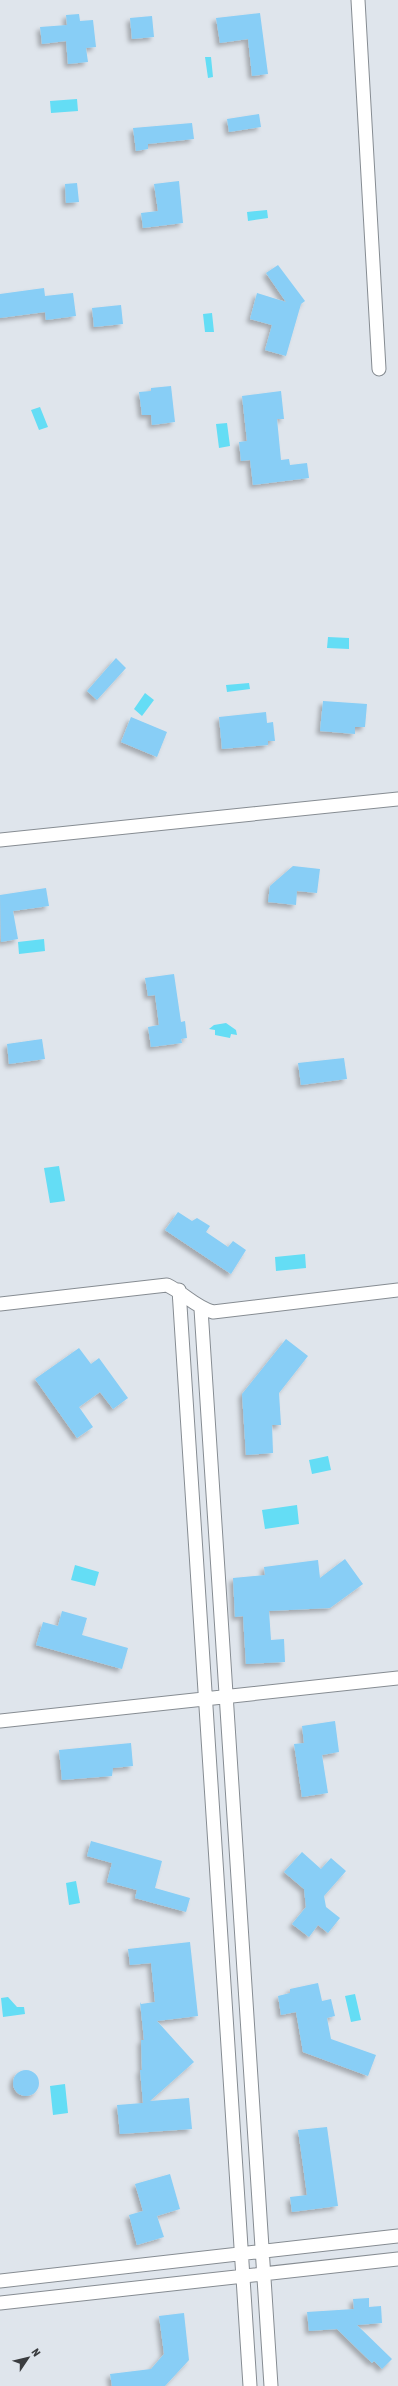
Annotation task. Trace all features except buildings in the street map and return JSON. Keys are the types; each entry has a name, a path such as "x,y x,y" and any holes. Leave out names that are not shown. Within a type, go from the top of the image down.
{"street":[{"path":"358,0 379,369"},
{"path":"0,840 398,799"},
{"path":"0,1304 158,1285 179,1290 201,1309 213,1312 398,1290"},
{"path":"179,1290 240,2253 250,2386"},
{"path":"201,1309 262,2274 271,2386"},
{"path":"0,1722 398,1678"},
{"path":"0,2281 398,2236"},
{"path":"0,2303 398,2259"}],"water":[{"path":"205,57 211,57 213,77 208,78"},
{"path":"77,99 78,111 51,113 50,101"},
{"path":"267,210 268,218 248,221 247,212"},
{"path":"212,313 214,332 205,332 203,314"},
{"path":"40,407 48,427 39,430 31,410"},
{"path":"227,423 230,446 219,448 216,424"},
{"path":"328,637 349,638 349,649 327,648"},
{"path":"249,683 250,689 227,692 226,685"},
{"path":"145,693 154,700 142,716 134,709"},
{"path":"44,939 45,951 19,954 18,942"},
{"path":"226,1023 236,1030 237,1035 231,1034 230,1038 215,1035 215,1030 209,1029 214,1025"},
{"path":"59,1166 65,1201 50,1203 44,1168"},
{"path":"305,1254 306,1268 276,1271 275,1257"},
{"path":"328,1456 331,1470 312,1474 309,1460"},
{"path":"297,1505 299,1524 265,1529 262,1510"},
{"path":"75,1565 99,1572 95,1586 71,1580"},
{"path":"76,1881 80,1903 69,1905 66,1883"},
{"path":"355,1994 361,2020 351,2022 345,1996"},
{"path":"8,1997 17,2007 24,2007 25,2014 3,2017 1,1998"},
{"path":"65,2084 68,2113 53,2115 50,2086"}]}
